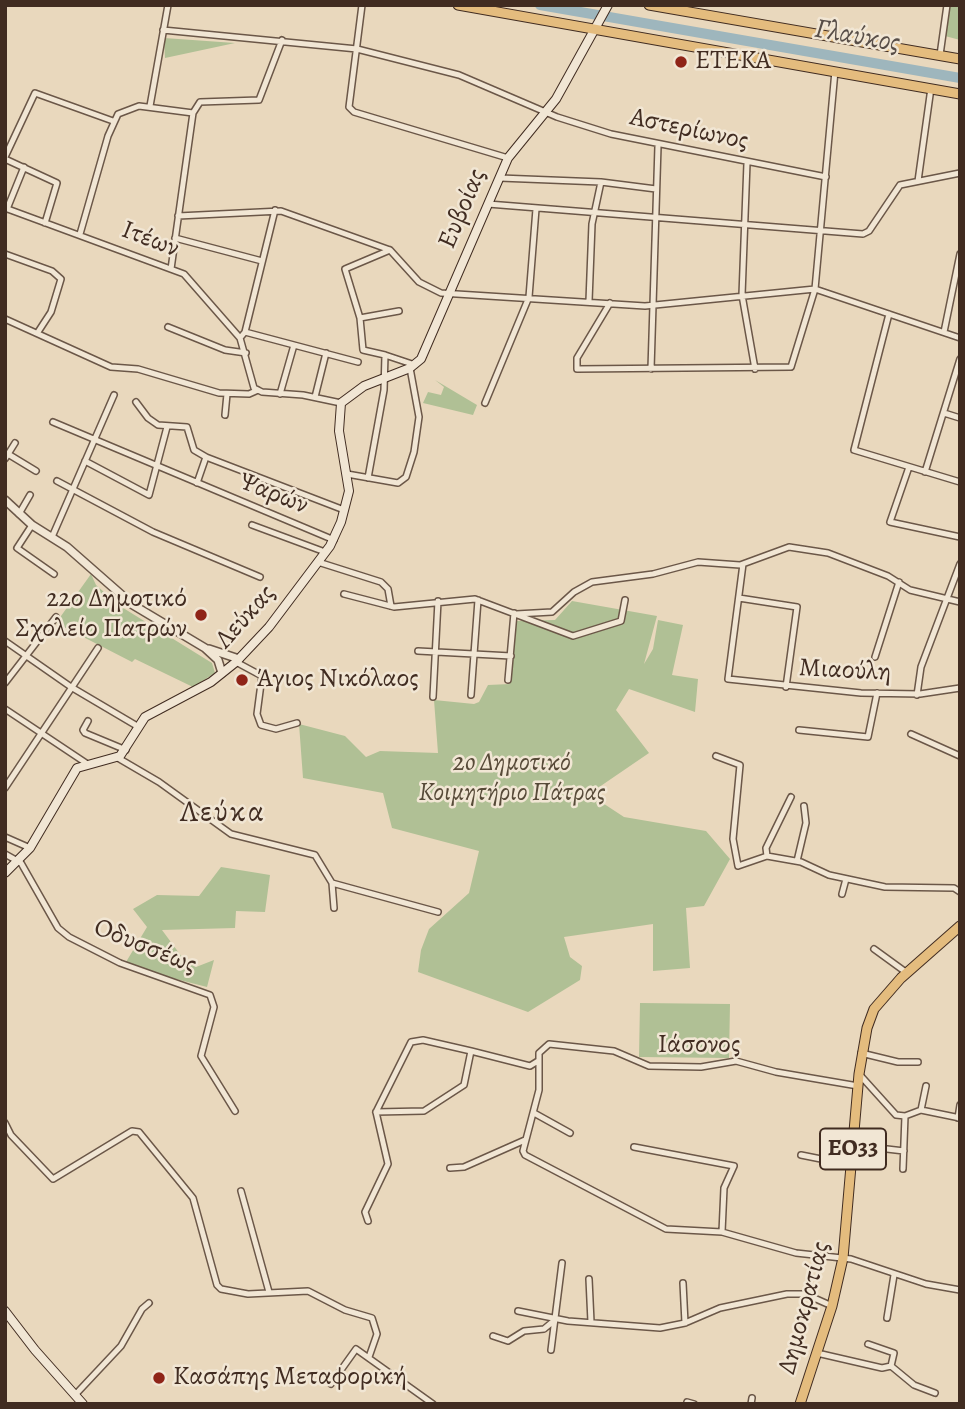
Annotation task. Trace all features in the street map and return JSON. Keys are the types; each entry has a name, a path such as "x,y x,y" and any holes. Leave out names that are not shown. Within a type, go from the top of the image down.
{"main road":[{"path":"458,5 960,94"},
{"name":"Ευβοίας","path":"413,366 425,352 508,158 547,111 608,5"},
{"path":"649,5 960,59"},
{"path":"341,403 356,391 413,366"},
{"name":"Λεύκας","path":"222,673 269,627 334,540 349,491 339,431 341,403"},
{"path":"5,873 20,862 30,848 75,770 86,764 118,758 126,750 137,726 152,712 222,673"},
{"name":"Δημοκρατίας","path":"801,1404 832,1306 843,1258 861,1054 874,1010 907,973 960,926"},
{"path":"5,1311 83,1404"}],"street":[{"path":"150,106 168,5"},
{"path":"362,5 349,107 354,112 508,158"},
{"path":"940,55 947,5"},
{"name":"Αστερίωνος","path":"163,30 357,49 459,75 611,134 658,146 826,177"},
{"path":"171,269 193,113 200,102 259,100 282,40"},
{"path":"610,303 577,358 575,368 791,367 815,289 835,71"},
{"path":"918,181 931,88"},
{"path":"45,223 57,183 5,158 35,93 113,121"},
{"path":"80,234 113,121 126,108 150,106 193,113"},
{"path":"651,369 658,146"},
{"path":"747,163 742,295 755,369"},
{"path":"6,209 24,167"},
{"path":"488,204 745,226 867,233 898,186 960,173"},
{"path":"500,178 601,182 656,189"},
{"path":"589,302 594,214 601,182"},
{"name":"Ιτέων","path":"6,209 80,234 191,279 240,338 246,353 250,380 258,390"},
{"path":"485,403 529,296 536,209"},
{"path":"178,216 275,210 390,250 427,288 451,293 653,306 815,289 960,338"},
{"path":"240,338 245,332 275,210"},
{"path":"175,238 262,261"},
{"path":"347,474 403,482 414,452 419,417 413,366 363,350 360,318 345,270 390,250"},
{"path":"5,254 52,271 61,279 51,313 38,332"},
{"path":"944,332 960,254"},
{"path":"360,318 399,311"},
{"path":"889,313 854,448 859,453 960,482"},
{"path":"5,318 111,367 138,369 227,394 250,394 258,390 341,403"},
{"path":"168,327 225,350 246,353"},
{"path":"245,332 358,362"},
{"path":"281,394 294,345"},
{"path":"315,397 326,353"},
{"path":"368,478 386,377 385,355"},
{"path":"925,472 960,359"},
{"path":"225,415 227,394"},
{"path":"52,537 114,395"},
{"path":"136,402 150,420 167,427 187,427 194,450 206,457 344,510"},
{"path":"944,413 960,418"},
{"name":"Ψαρών","path":"53,422 334,540"},
{"path":"85,461 148,495 167,427"},
{"path":"15,443 7,457 36,471"},
{"path":"197,483 206,457"},
{"path":"909,467 890,522 960,537"},
{"path":"57,481 153,532 260,577"},
{"path":"19,514 30,495"},
{"name":"Λεύκας","path":"5,500 32,525 52,537 133,605 205,648 218,660 222,673"},
{"path":"32,525 17,548 54,574"},
{"path":"252,525 325,552"},
{"path":"515,614 552,612 574,592 592,582 653,574 698,562 743,564 781,548 831,554 899,582 910,590 960,602"},
{"path":"318,562 381,582 388,589 391,606"},
{"path":"743,564 739,598 797,607 786,687"},
{"path":"917,695 921,667 960,564"},
{"path":"875,657 899,582"},
{"path":"344,594 391,606 478,600 573,636 621,621 625,600"},
{"name":"Μιαούλη","path":"739,598 728,680 786,687 917,695 960,688"},
{"path":"471,695 478,600"},
{"path":"433,697 438,601"},
{"path":"508,680 515,614"},
{"path":"5,683 56,617"},
{"path":"5,641 71,687 137,726"},
{"path":"5,788 39,732 98,648"},
{"path":"205,648 237,661 262,676 257,714 261,725 276,729 297,723"},
{"path":"418,651 511,656"},
{"path":"799,730 868,737 877,693"},
{"path":"5,709 86,764"},
{"path":"88,721 83,730 85,733 126,750"},
{"path":"911,734 960,756"},
{"path":"716,756 740,765 733,839 738,866 767,856 797,861 829,875 885,887 954,888 960,892"},
{"path":"118,758 159,782 231,834 316,855 332,883 334,908"},
{"path":"767,856 766,848 791,797"},
{"path":"797,861 806,823 804,806"},
{"path":"5,837 30,848"},
{"path":"5,854 20,862"},
{"name":"Οδυσσέως","path":"20,862 58,928 69,937 120,963 210,995 214,1007 201,1056 235,1111"},
{"path":"842,894 846,879"},
{"path":"332,883 438,912"},
{"path":"874,949 907,973"},
{"path":"368,1221 365,1212 388,1164 376,1112 411,1042 423,1040 530,1066 538,1061 541,1079 525,1140 525,1156 666,1229 722,1232 796,1254 858,1260 894,1275 940,1288 960,1290"},
{"name":"Ιάσονος","path":"538,1061 542,1047 557,1043 614,1051 649,1066 701,1067 736,1061 776,1072 858,1086"},
{"path":"376,1112 424,1111 464,1084 471,1051"},
{"path":"861,1054 898,1062 918,1062"},
{"path":"859,1074 896,1115 905,1116 921,1110 959,1118 960,1105"},
{"path":"921,1110 926,1086"},
{"path":"534,1113 570,1133"},
{"path":"903,1169 905,1116"},
{"path":"5,1123 11,1135 53,1179 132,1131 139,1132 192,1198 217,1285 239,1294 312,1292 336,1306 372,1318 377,1334 369,1357"},
{"path":"450,1168 464,1167 525,1140"},
{"path":"853,1144 904,1151"},
{"path":"634,1147 734,1166 724,1188 722,1232"},
{"path":"801,1155 851,1165"},
{"path":"241,1191 269,1292"},
{"path":"551,1350 562,1263"},
{"path":"887,1318 894,1275"},
{"path":"589,1279 591,1322"},
{"path":"682,1283 685,1323"},
{"path":"517,1311 557,1319 660,1328 685,1323 720,1308 787,1294 805,1294 832,1306"},
{"path":"75,1395 121,1346 142,1309 149,1303"},
{"path":"493,1336 508,1340 524,1331 544,1329 557,1319"},
{"path":"868,1344 894,1353 891,1366"},
{"path":"331,1384 353,1349 369,1357 433,1404"},
{"path":"816,1353 882,1368 891,1366"},
{"path":"891,1366 914,1385 935,1393"}],"green space":[{"path":"950,5 960,5 960,40 945,36"},
{"path":"164,38 235,43 165,58"},
{"path":"435,380 477,405 473,415 423,403 428,392 441,395 444,387"},
{"path":"91,574 96,585 120,606 212,663 215,673 193,687 135,659 132,662 56,623"},
{"name":"2o Δημοτικό Κοιμητήριο Πάτρας","path":"572,601 657,616 644,664 653,649 658,620 683,625 672,675 698,679 695,712 629,689 616,710 649,753 589,794 624,817 706,831 730,859 704,906 686,908 690,968 653,971 653,924 564,937 570,957 582,966 580,980 528,1012 418,972 421,950 429,929 469,893 479,851 392,828 383,793 303,778 299,724 345,736 366,757 380,751 438,753 434,700 474,704 479,702 488,685 510,684 516,621 555,620"},
{"path":"221,867 270,875 265,912 236,911 235,928 162,930 182,957 196,967 214,960 207,987 164,976 126,962 147,927 133,909 157,895 199,896"},
{"path":"640,1003 730,1004 729,1058 639,1057"}],"waterway":[{"name":"Γλαύκος","path":"540,5 960,78"}],"place":[{"name":"ΕΤΕΚΑ","path":"681,62"},
{"name":"22ο Δημοτικό Σχολείο Πατρών","path":"201,615"},
{"name":"Άγιος Νικόλαος","path":"242,680"},
{"name":"Κασάπης Μεταφορική","path":"159,1378"}],"district":[{"name":"Λεύκα","path":"223,814"}]}
